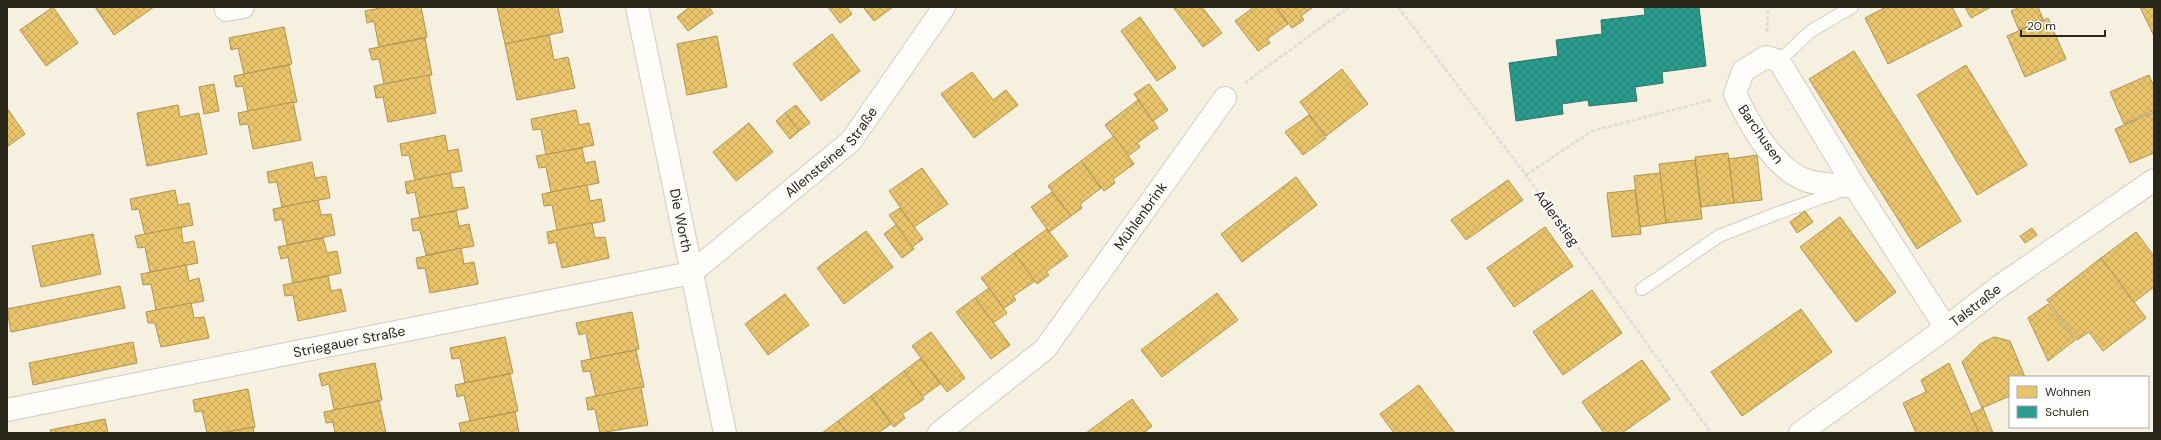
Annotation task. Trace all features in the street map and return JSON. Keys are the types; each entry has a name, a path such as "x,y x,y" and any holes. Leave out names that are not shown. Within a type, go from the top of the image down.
{"street":[{"name":"Die Worth","path":"637,7 690,273 725,433"},
{"name":"Allensteiner Straße","path":"690,273 851,141 944,7"},
{"name":"Barchusen","path":"1779,61 1766,57 1743,71 1735,94 1747,120 1780,164 1804,180 1855,187"},
{"path":"1779,61 1855,187 1946,328"},
{"name":"Mühlenbrink","path":"939,433 1046,348 1225,98"},
{"name":"Talstraße","path":"1800,433 1946,328 2000,286 2154,180"},
{"name":"Striegauer Straße","path":"7,410 690,273"}],"lane":[{"path":"1779,61 1811,31 1852,7"},
{"path":"1642,289 1720,236 1778,213 1855,187"}],"path":[{"path":"1225,98 1349,7"},
{"name":"Adlerstieg","path":"1398,7 1526,175 1711,433"},
{"path":"1526,175 1592,131 1735,94"}],"building: Wohnen":[{"path":"53,7 78,43 46,66 20,30"},
{"path":"95,7 154,7 114,35"},
{"path":"385,7 421,7 427,37 379,47 374,21 367,23 365,11"},
{"path":"497,7 558,7 563,32 505,44"},
{"path":"690,7 709,7 713,13 688,31 677,17"},
{"path":"828,7 847,7 852,14 840,23"},
{"path":"863,7 893,7 874,21"},
{"path":"1173,7 1202,7 1222,33 1203,47"},
{"path":"1254,7 1276,7 1288,24 1267,39 1270,43 1258,51 1235,21"},
{"path":"1276,7 1313,7 1301,16 1304,20 1292,28"},
{"path":"1886,7 1952,7 1962,26 1888,64 1865,18"},
{"path":"1965,7 1991,7 1971,18"},
{"path":"2020,7 2038,7 2043,19 2019,30 2011,11"},
{"path":"2140,7 2154,7 2154,36"},
{"path":"1140,17 1176,68 1157,81 1121,31"},
{"path":"2048,18 2066,59 2025,77 2007,36"},
{"path":"284,27 292,64 244,74 238,48 231,50 229,38"},
{"path":"832,34 860,71 821,101 793,64"},
{"path":"549,35 554,60 568,57 575,88 517,100 505,44"},
{"path":"717,36 727,87 687,95 677,44"},
{"path":"425,38 432,75 384,84 379,59 372,60 369,49"},
{"path":"1854,51 1961,221 1917,249 1809,79"},
{"path":"289,65 297,102 248,111 243,86 236,87 234,76"},
{"path":"1966,65 2027,165 1977,195 1917,95"},
{"path":"1342,69 1368,104 1326,136 1300,102"},
{"path":"972,72 993,100 1006,90 1018,105 974,138 941,94"},
{"path":"429,75 436,113 388,122 383,97 376,98 374,86"},
{"path":"2149,75 2154,87 2154,110 2124,124 2110,92"},
{"path":"214,84 219,111 204,114 199,87"},
{"path":"1149,84 1168,110 1153,121 1134,94"},
{"path":"1138,100 1158,128 1137,143 1140,147 1128,156 1105,125"},
{"path":"293,102 301,140 253,149 248,124 240,125 238,113"},
{"path":"178,105 180,117 199,113 207,154 147,166 137,113"},
{"path":"796,105 810,123 799,131 785,113"},
{"path":"7,108 25,134 7,147"},
{"path":"576,110 579,125 589,123 594,145 546,155 541,129 533,130 531,119"},
{"path":"2154,112 2154,153 2130,163 2115,129"},
{"path":"785,113 799,131 790,139 776,121"},
{"path":"1309,115 1326,138 1303,155 1285,132"},
{"path":"749,123 773,152 736,181 713,152"},
{"path":"445,135 448,151 458,149 462,171 415,180 409,155 402,156 400,144"},
{"path":"1114,136 1134,164 1113,179 1115,183 1104,191 1081,161"},
{"path":"582,148 585,163 595,161 599,183 551,192 546,167 539,168 536,156"},
{"path":"1728,153 1734,203 1701,207 1695,157"},
{"path":"1757,155 1762,200 1734,203 1729,159"},
{"path":"1695,160 1702,219 1666,223 1659,164"},
{"path":"1081,161 1101,188 1080,204 1082,208 1071,216 1048,186"},
{"path":"312,162 315,178 326,176 330,198 282,207 277,182 269,183 267,172"},
{"path":"922,168 948,204 914,227 889,191"},
{"path":"450,173 453,188 464,187 468,208 420,218 415,192 407,194 405,182"},
{"path":"1660,173 1666,223 1640,227 1634,176"},
{"path":"1296,177 1317,205 1242,262 1221,234"},
{"path":"1508,180 1523,200 1466,240 1451,220"},
{"path":"587,185 590,201 601,199 605,221 557,230 552,205 544,206 542,194"},
{"path":"175,190 178,205 189,203 193,225 145,235 139,209 132,210 130,199"},
{"path":"1635,190 1641,234 1612,237 1607,193"},
{"path":"1052,192 1071,216 1049,232 1031,207"},
{"path":"318,200 321,215 331,214 335,235 287,245 282,219 275,221 273,209"},
{"path":"900,208 923,239 912,247 889,215"},
{"path":"456,211 459,226 469,224 474,246 426,255 420,230 413,231 411,219"},
{"path":"1805,211 1813,222 1797,233 1790,222"},
{"path":"1840,217 1896,292 1856,322 1800,247"},
{"path":"592,223 595,238 605,237 609,258 562,268 556,242 549,244 547,232"},
{"path":"896,225 914,249 902,258 884,234"},
{"path":"181,227 183,243 194,241 198,263 150,272 145,247 138,248 135,236"},
{"path":"1545,227 1573,266 1514,307 1487,268"},
{"path":"2032,228 2037,235 2025,243 2020,236"},
{"path":"1047,229 1068,256 1046,272 1049,275 1037,284 1014,253"},
{"path":"866,231 893,267 844,304 817,268"},
{"path":"2136,232 2154,256 2154,287 2134,302 2101,258"},
{"path":"93,234 101,274 41,287 32,246"},
{"path":"323,238 327,253 337,251 341,273 293,283 288,257 281,259 278,247"},
{"path":"461,248 464,264 474,262 478,284 430,293 425,268 418,269 416,258"},
{"path":"1014,253 1035,281 1013,296 1016,300 1004,308 981,278"},
{"path":"2101,258 2146,318 2103,351 2089,332 2077,340 2047,300"},
{"path":"186,265 189,281 199,278 204,301 156,310 151,284 143,285 141,274"},
{"path":"328,276 331,291 341,289 346,311 298,321 293,295 285,296 283,285"},
{"path":"120,286 125,308 11,332 7,309"},
{"path":"989,288 1007,313 993,323 975,298"},
{"path":"1592,290 1622,333 1563,375 1533,332"},
{"path":"1217,293 1238,320 1162,377 1141,350"},
{"path":"785,294 809,325 768,355 745,324"},
{"path":"975,298 1010,345 991,359 956,312"},
{"path":"191,303 194,318 204,317 209,338 161,347 155,323 148,323 146,312"},
{"path":"2048,304 2075,340 2048,361 2028,318"},
{"path":"1801,309 1832,352 1742,416 1711,372"},
{"path":"632,312 639,349 591,359 586,333 579,335 576,323"},
{"path":"931,332 965,378 947,392 912,346"},
{"path":"505,337 513,373 465,383 460,358 452,359 450,348"},
{"path":"1994,337 2010,341 2025,376 2009,376 2009,396 1982,408 1962,362 1980,344"},
{"path":"133,342 137,363 33,385 29,363"},
{"path":"636,350 644,387 596,397 590,371 583,372 581,361"},
{"path":"921,358 940,384 922,397 904,371"},
{"path":"1642,360 1670,399 1622,433 1604,433 1582,402"},
{"path":"375,363 382,400 334,410 329,384 322,386 319,374"},
{"path":"1949,363 1979,433 1916,433 1903,403 1926,392 1921,380"},
{"path":"904,371 924,399 902,414 905,418 894,427 871,396"},
{"path":"510,374 518,411 470,421 464,395 457,397 455,385"},
{"path":"1419,385 1455,433 1394,433 1380,414"},
{"path":"641,387 648,425 600,433 595,409 588,410 586,398"},
{"path":"248,389 255,427 222,433 207,433 202,411 195,412 193,400"},
{"path":"871,396 891,424 878,433 847,433 838,421"},
{"path":"1132,399 1152,426 1144,433 1086,433"},
{"path":"379,401 386,433 335,433 333,422 326,423 324,412"},
{"path":"1983,408 1993,433 1979,433 1971,414"},
{"path":"515,412 519,433 461,433 459,423"},
{"path":"105,419 108,433 51,433 50,430"},
{"path":"838,421 847,433 822,433"},
{"path":"253,427 254,433 222,433"}],"building: Schulen":[{"path":"1644,7 1699,7 1706,66 1662,72 1663,83 1635,87 1637,101 1589,106 1588,100 1562,104 1563,114 1516,121 1509,63 1558,56 1556,40 1602,34 1601,20 1645,15"}]}
